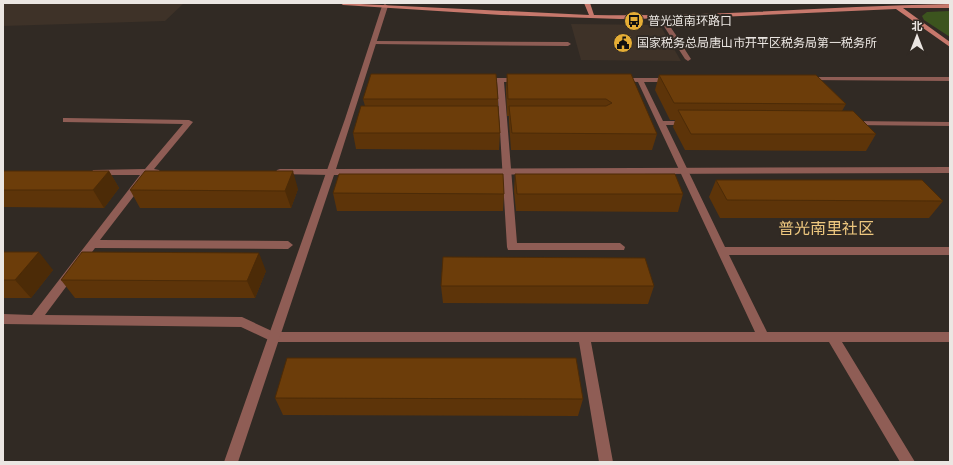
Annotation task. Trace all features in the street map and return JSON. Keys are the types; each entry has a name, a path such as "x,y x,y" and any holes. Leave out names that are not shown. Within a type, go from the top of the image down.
{"street":[{"path":"343,3 592,17 661,17 896,6 950,6"},
{"path":"587,3 592,17"},
{"path":"231,462 330,172 353,119 366,80 374,43 385,6"},
{"path":"896,6 950,45"},
{"path":"661,17 688,59"},
{"path":"374,43 568,44"},
{"path":"678,43 782,44"},
{"path":"799,80 950,79"},
{"path":"477,80 531,80"},
{"path":"500,80 512,247 620,247"},
{"path":"608,80 680,80"},
{"path":"640,80 763,337"},
{"path":"35,319 147,172 189,122 66,120"},
{"path":"660,123 699,123"},
{"path":"840,123 950,124"},
{"path":"274,172 950,170"},
{"path":"87,172 163,172"},
{"path":"92,244 288,245"},
{"path":"722,251 950,251"},
{"path":"3,319 242,322 273,337 950,337"},
{"path":"832,337 908,462"},
{"path":"584,338 606,462"}],"shaded area":[{"path":"3,3 184,3 165,21 3,26"},
{"name":"国家税务总局唐山市开平区税务局第一税务所","path":"571,24 660,25 681,61 581,60"}],"green space":[{"path":"950,11 950,37 924,20 922,16 927,12"}],"building":[{"path":"371,74 496,74 498,99 363,99"},
{"path":"507,74 631,74 657,134 512,133 509,106 606,106 612,103 606,99 508,99"},
{"path":"659,75 816,75 846,104 674,103"},
{"path":"361,106 498,106 500,133 353,133"},
{"path":"678,110 853,111 876,134 691,134"},
{"path":"3,171 109,171 93,190 3,190"},
{"path":"145,171 293,171 285,191 130,190"},
{"path":"339,174 503,174 504,194 333,193"},
{"path":"515,174 675,174 683,194 517,194"},
{"path":"716,180 922,180 943,201 727,200"},
{"path":"3,252 39,252 15,280 3,280"},
{"path":"82,252 259,253 247,281 61,280"},
{"path":"443,257 645,258 654,286 441,286"},
{"path":"287,358 576,358 583,399 275,398"}],"place":[{"name":"普光道南环路口","path":"634,21"},
{"name":"国家税务总局唐山市开平区税务局第一税务所","path":"623,43"}],"district":[{"name":"普光南里社区","path":"826,229"}]}
